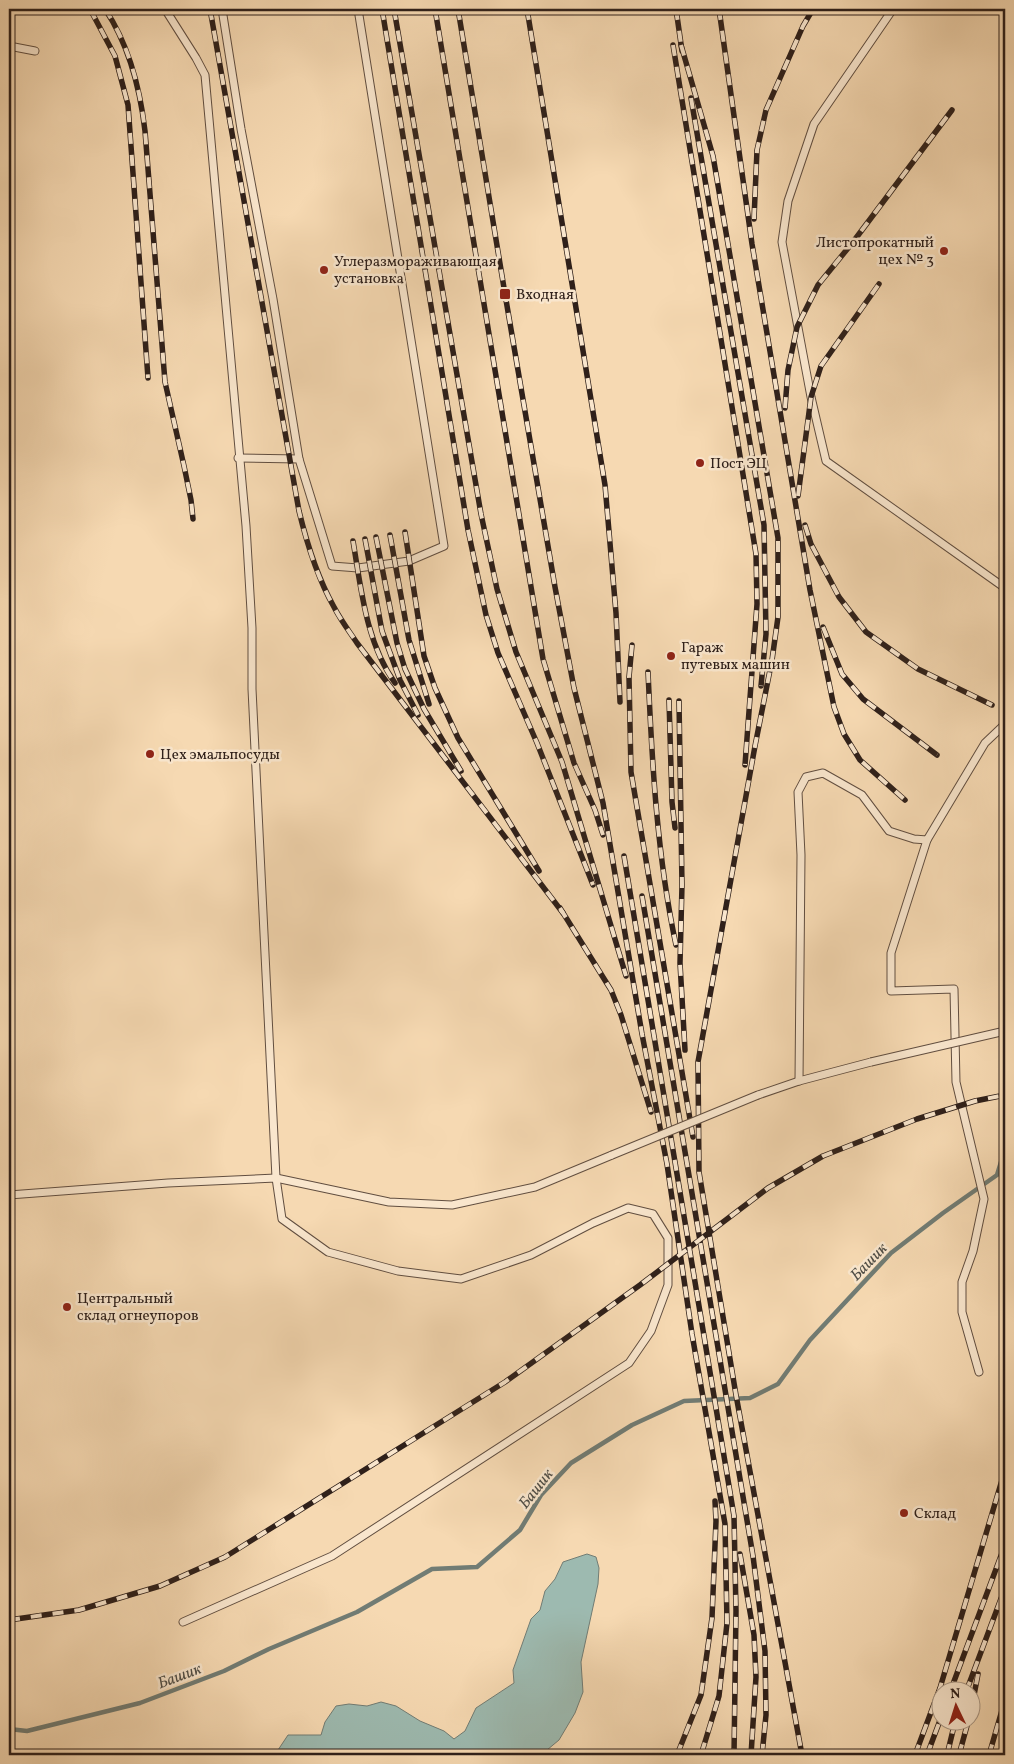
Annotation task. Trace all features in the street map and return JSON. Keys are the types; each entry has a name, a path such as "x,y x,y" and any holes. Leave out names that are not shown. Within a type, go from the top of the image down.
{"lane":[{"path":"165,9 205,75 238,458 246,526 276,1178 282,1219 328,1252 398,1271 460,1280 531,1256 594,1222 628,1208 653,1214 668,1238 668,1285 651,1331 629,1363 332,1556 183,1622"},
{"path":"222,9 241,129 274,299 299,459 332,566 358,568 409,561 444,546 358,9"},
{"path":"893,9 814,124 788,201 782,242 807,380 826,461 1005,588"},
{"path":"9,46 35,51"},
{"path":"238,458 299,459"},
{"path":"979,1372 962,1312 962,1282 973,1251 984,1199 956,1082 954,989 891,991 890,954 927,840 985,743 1005,724"},
{"path":"798,1081 801,894 798,792 806,777 823,774 862,796 889,832 927,840"},
{"path":"9,1194 168,1182 276,1178 390,1202 452,1205 535,1187 758,1095 798,1081 1005,1031"}],"water":[{"path":"587,1554 596,1557 599,1568 598,1584 581,1662 583,1692 575,1713 559,1740 541,1755 276,1755 288,1735 321,1735 325,1722 336,1706 349,1704 367,1706 381,1702 396,1706 420,1721 444,1731 454,1739 465,1731 476,1708 514,1683 513,1670 531,1619 540,1610 545,1591 555,1579 563,1562"}],"waterway":[{"name":"Башик","path":"9,1729 27,1731 140,1703 224,1671 269,1649 357,1612 432,1569 477,1567 520,1530 541,1495 571,1463 632,1425 684,1401 750,1398 778,1384 810,1340 891,1253 997,1175 1005,1149"}],"railway":[{"path":"90,9 115,56 128,105 148,378"},
{"path":"105,9 127,52 143,115 165,382 191,500 193,519"},
{"path":"210,9 299,511 318,572 336,612 357,643 563,913"},
{"path":"382,9 468,530 486,615 498,653 537,743 593,885"},
{"path":"394,9 481,514 497,589 516,652 562,762 626,976"},
{"path":"435,9 543,659 574,763 595,810 603,835"},
{"path":"458,9 555,587 574,688 603,803 642,1034 667,1164 692,1334 725,1524 727,1623 719,1696 701,1755"},
{"path":"527,9 605,485 616,613 620,702"},
{"path":"676,9 682,51"},
{"path":"719,9 752,244 810,590 834,707 844,734 860,760 905,800"},
{"path":"754,219 757,150 766,110 803,26 813,9"},
{"path":"673,45 756,554 757,604 745,765"},
{"path":"681,45 713,156 778,538 778,617 772,660 698,1062 699,1172 736,1395 802,1755"},
{"path":"691,98 764,525 766,634 761,686"},
{"path":"785,408 788,370 797,327 818,285 853,242 952,110"},
{"path":"798,496 811,397 821,366 879,284"},
{"path":"805,525 811,544 839,597 866,632 918,669 992,705"},
{"path":"405,532 424,656 435,688 458,738 539,871"},
{"path":"390,535 409,640 429,704"},
{"path":"376,537 397,643 405,669 424,709 461,771"},
{"path":"365,539 382,631 400,680 418,715"},
{"path":"353,541 362,596 371,633 377,651 395,683"},
{"path":"823,627 842,674 863,699 937,755"},
{"path":"632,645 629,677 631,772 693,1137"},
{"path":"648,672 660,844 676,945"},
{"path":"669,700 672,802 675,828"},
{"path":"679,701 682,885 680,963 685,1050"},
{"path":"624,856 734,1516 736,1611 734,1755"},
{"path":"642,896 753,1556 765,1651 766,1715 762,1755"},
{"path":"560,908 611,990 621,1015 651,1112"},
{"path":"9,1620 79,1610 160,1586 225,1557 505,1382 640,1285 768,1188 823,1156 917,1119 975,1101 1005,1095"},
{"path":"915,1755 940,1688 1005,1470"},
{"path":"677,1755 701,1695 712,1618 716,1521 715,1501"},
{"path":"954,1682 1005,1545"},
{"path":"740,1554 754,1635 756,1677 751,1755"},
{"path":"970,1682 1005,1588"},
{"path":"976,1682 978,1674"},
{"path":"989,1755 1005,1700"},
{"path":"927,1755 936,1732"},
{"path":"947,1755 953,1732"},
{"path":"959,1755 965,1732"}],"place":[{"name":"Листопрокатный цех № 3","path":"944,251"},
{"name":"Углеразмораживающая установка","path":"324,270"},
{"name":"Входная","path":"505,294"},
{"name":"Поcт ЭЦ","path":"700,463"},
{"name":"Гараж путевых машин","path":"671,656"},
{"name":"Цех эмальпосуды","path":"150,754"},
{"name":"Центральный склад огнеупоров","path":"67,1307"},
{"name":"Склад","path":"904,1513"}]}
